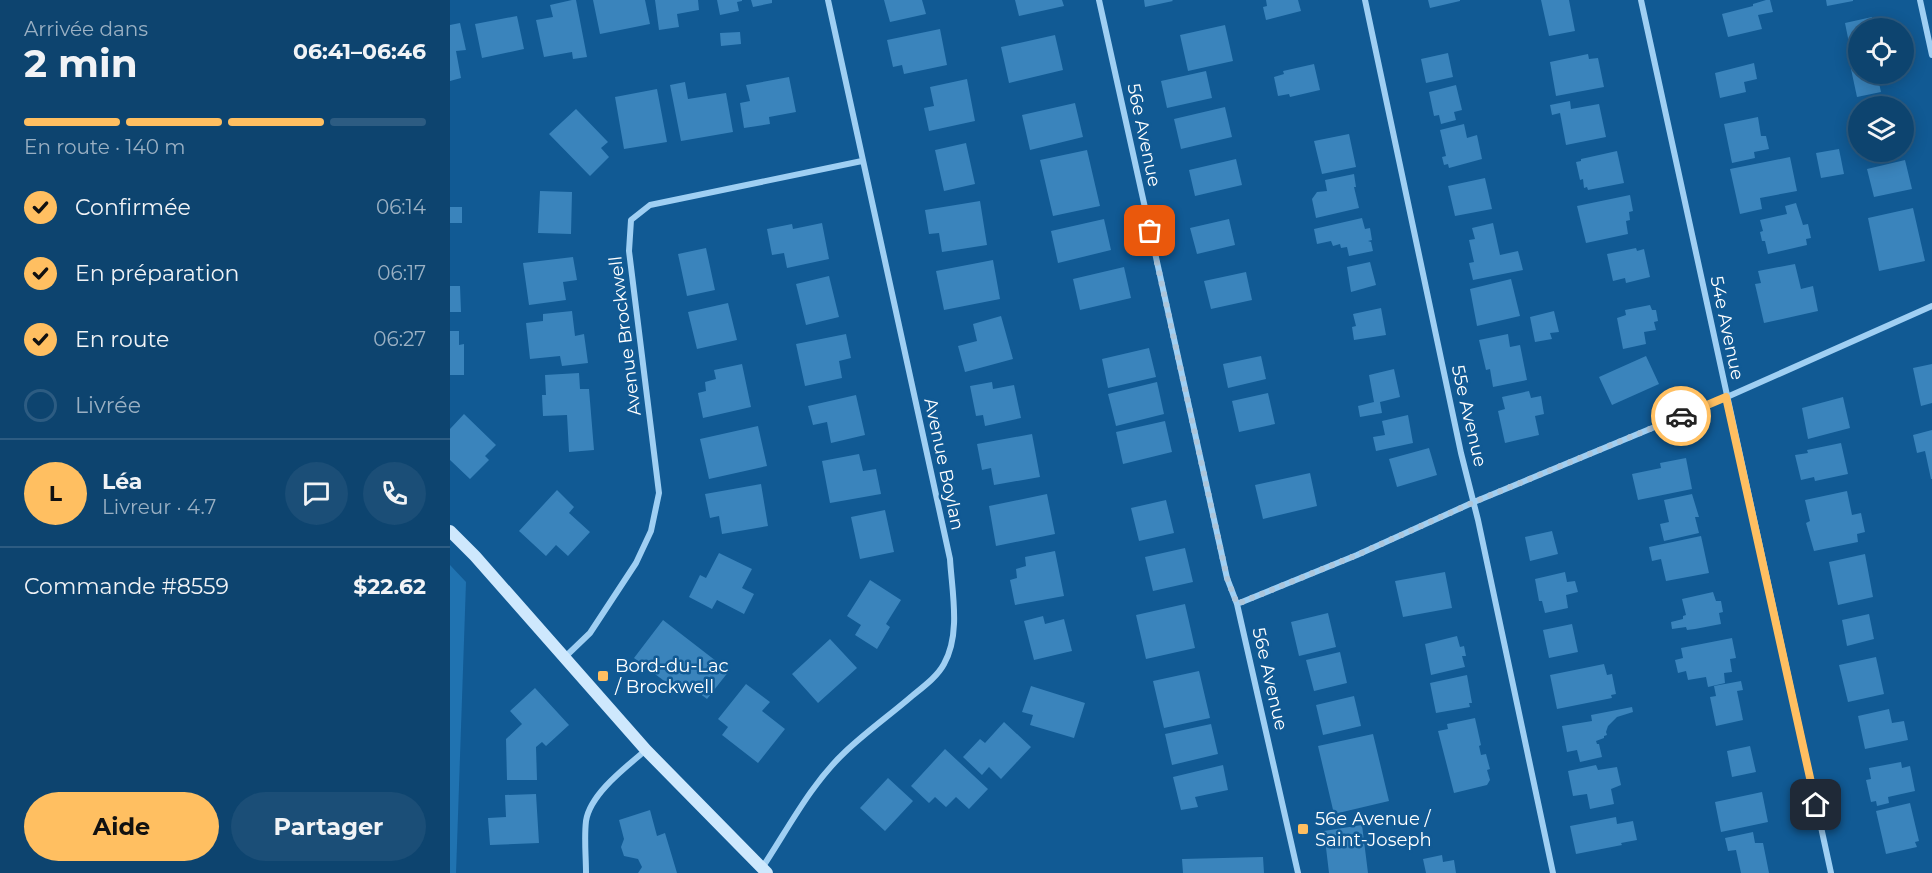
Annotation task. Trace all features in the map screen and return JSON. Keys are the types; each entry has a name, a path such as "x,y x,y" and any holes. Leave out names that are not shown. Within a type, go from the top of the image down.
{"street":[{"name":"Avenue Boylan","path":"764,871 807,798 826,773 845,752 930,680 944,665 952,645 954,615 950,560 828,0"},
{"name":"56e Avenue","path":"1099,0 1227,578 1237,604 1298,873"},
{"name":"55e Avenue","path":"1365,0 1553,873"},
{"name":"54e Avenue","path":"1641,0 1831,873"},
{"path":"1920,0 1932,55"},
{"name":"Avenue Brockwell","path":"564,658 590,633 636,563 651,531 659,493 629,251 631,220 650,205 862,161"},
{"path":"1237,604 1726,397 1932,306"},
{"path":"450,531 475,556 646,750 764,871"},
{"path":"586,873 586,821 591,804 601,791 646,750"}],"shaded area":[{"path":"450,565 466,582 456,873 450,873"}],"building":[{"path":"576,0 587,57 573,59 572,52 544,57 536,20 553,17 550,5"},
{"path":"593,0 645,0 650,24 600,34"},
{"path":"655,0 698,0 699,10 677,14 679,27 659,30"},
{"path":"717,0 742,1 737,2 739,11 720,15"},
{"path":"751,0 772,0 772,3 753,7"},
{"path":"884,0 922,0 926,14 890,22"},
{"path":"1015,0 1062,0 1064,6 1019,16"},
{"path":"1144,0 1172,0 1173,1 1145,7"},
{"path":"1266,0 1298,0 1301,11 1266,20 1263,7 1267,6"},
{"path":"1428,0 1460,0 1460,1 1430,8"},
{"path":"1541,0 1569,0 1575,31 1549,36"},
{"path":"1770,0 1773,12 1758,15 1762,29 1728,37 1722,14"},
{"path":"1826,0 1853,0 1853,1 1827,6"},
{"path":"517,16 524,49 482,58 475,24"},
{"path":"1848,22 1848,38 1845,23"},
{"path":"460,23 466,50 456,51 461,78 450,81 450,25"},
{"path":"1225,25 1233,61 1188,71 1180,35"},
{"path":"940,29 947,65 904,74 902,65 893,67 887,40"},
{"path":"740,32 741,44 721,46 720,33"},
{"path":"1055,35 1063,70 1009,83 1001,47"},
{"path":"1448,53 1453,77 1426,83 1421,59"},
{"path":"1588,54 1589,59 1598,58 1604,87 1556,96 1550,62"},
{"path":"1754,63 1757,79 1744,82 1746,92 1720,98 1715,73"},
{"path":"1314,64 1320,90 1290,97 1289,94 1278,96 1274,77 1284,74 1283,71"},
{"path":"1206,71 1212,98 1167,108 1161,81"},
{"path":"789,77 796,112 769,117 770,124 744,128 740,103 750,101 746,85"},
{"path":"967,79 975,121 929,131 924,108 934,106 930,87"},
{"path":"685,82 688,99 726,93 733,132 681,141 670,85"},
{"path":"1854,84 1879,84 1881,92 1857,96"},
{"path":"1456,85 1462,110 1454,112 1456,120 1441,124 1439,115 1434,116 1429,92"},
{"path":"657,89 667,142 624,149 615,97"},
{"path":"1570,101 1571,109 1599,104 1606,137 1566,145 1560,113 1552,115 1550,105"},
{"path":"1075,103 1083,137 1030,150 1022,115"},
{"path":"1225,107 1232,137 1181,149 1174,119"},
{"path":"576,109 608,142 601,148 609,157 590,176 549,134"},
{"path":"1758,117 1761,136 1766,136 1769,149 1754,152 1755,158 1732,163 1724,124"},
{"path":"1464,124 1467,138 1477,135 1482,159 1449,168 1448,164 1444,165 1442,157 1446,156 1440,130"},
{"path":"1349,134 1356,167 1322,174 1314,141"},
{"path":"966,143 975,184 944,191 935,150"},
{"path":"1839,149 1844,174 1821,178 1816,153"},
{"path":"1087,150 1100,206 1053,216 1040,160"},
{"path":"1617,151 1624,183 1588,190 1587,187 1584,188 1576,162"},
{"path":"1790,157 1797,191 1760,198 1762,209 1740,214 1730,169"},
{"path":"1236,159 1242,185 1195,196 1189,170"},
{"path":"1905,162 1912,189 1874,197 1867,169"},
{"path":"1354,174 1356,187 1354,187 1359,208 1316,218 1312,199 1317,192 1327,191 1325,180"},
{"path":"1485,178 1492,209 1455,216 1448,186"},
{"path":"540,191 572,192 571,234 538,233"},
{"path":"1630,195 1633,211 1629,212 1630,220 1626,221 1628,234 1586,243 1577,206"},
{"path":"980,201 987,245 942,252 939,233 929,234 925,210"},
{"path":"1796,203 1803,225 1808,224 1811,238 1806,239 1807,245 1768,254 1765,241 1762,241 1760,232 1763,231 1760,220 1787,214 1785,206"},
{"path":"450,207 462,207 462,223 450,223"},
{"path":"1913,208 1925,261 1879,271 1868,218"},
{"path":"1362,218 1365,229 1370,228 1372,240 1368,241 1371,242 1373,251 1349,256 1347,247 1341,248 1340,244 1333,246 1331,241 1317,244 1314,229"},
{"path":"1104,219 1111,250 1058,263 1051,231"},
{"path":"1229,219 1235,245 1197,254 1190,228"},
{"path":"822,223 829,259 787,268 784,253 772,255 767,229 792,224 793,229"},
{"path":"1493,223 1500,255 1518,251 1523,270 1473,280 1469,263 1474,262 1469,240 1475,239 1472,228"},
{"path":"706,248 715,290 687,296 678,254"},
{"path":"1636,248 1637,251 1644,249 1650,277 1626,283 1625,278 1613,281 1607,254"},
{"path":"573,257 577,280 563,282 566,300 529,305 523,263"},
{"path":"993,260 1000,299 944,310 936,271"},
{"path":"1370,262 1376,285 1351,292 1347,267"},
{"path":"1795,264 1801,289 1813,286 1818,311 1764,323 1755,284 1761,283 1758,271"},
{"path":"1124,267 1131,298 1080,310 1073,279"},
{"path":"1246,272 1252,300 1211,309 1204,281"},
{"path":"829,276 839,317 806,325 796,284"},
{"path":"1511,279 1520,316 1477,326 1470,289"},
{"path":"450,286 460,286 461,312 450,312"},
{"path":"728,303 737,340 697,349 688,312"},
{"path":"1650,305 1652,310 1656,310 1658,321 1654,322 1656,330 1644,332 1646,344 1623,349 1617,318 1626,315 1625,310"},
{"path":"1381,308 1386,335 1354,340 1352,327 1356,326 1353,314"},
{"path":"572,311 575,336 584,334 588,363 562,366 560,356 530,359 526,323 543,321 543,314"},
{"path":"1554,311 1559,332 1550,333 1552,339 1535,342 1530,317"},
{"path":"1001,316 1013,359 965,372 958,346 977,341 973,324"},
{"path":"450,331 459,331 459,345 464,344 464,375 450,375"},
{"path":"846,334 851,358 839,361 842,378 805,386 796,344"},
{"path":"1508,334 1510,347 1520,345 1527,380 1493,387 1490,369 1486,370 1479,340"},
{"path":"1149,348 1156,377 1108,388 1102,359"},
{"path":"1261,356 1266,379 1228,388 1223,364"},
{"path":"1646,356 1659,384 1612,405 1599,377"},
{"path":"742,364 751,407 703,418 698,393 706,391 705,382 716,379 714,370"},
{"path":"1932,364 1932,403 1921,406 1913,368"},
{"path":"1394,369 1400,397 1380,402 1382,413 1360,417 1358,406 1374,402 1369,375"},
{"path":"579,373 580,389 589,389 594,450 569,452 567,415 543,416 542,395 546,395 545,375"},
{"path":"992,382 993,389 1014,385 1021,418 985,426 983,415 976,416 970,386"},
{"path":"1157,382 1164,414 1116,426 1108,394"},
{"path":"1529,391 1531,398 1541,396 1544,414 1535,416 1539,435 1505,443 1498,411 1505,409 1502,397"},
{"path":"1268,393 1275,424 1239,432 1232,401"},
{"path":"856,395 865,435 831,443 827,422 813,425 808,406"},
{"path":"1843,397 1850,428 1808,439 1802,408"},
{"path":"464,414 496,445 485,456 489,460 470,479 450,460 450,429"},
{"path":"1408,415 1413,443 1376,451 1373,437 1385,435 1382,421"},
{"path":"1165,421 1172,452 1123,464 1116,432"},
{"path":"758,426 767,466 709,479 700,439"},
{"path":"1932,430 1931,479 1925,451 1917,453 1913,435"},
{"path":"1032,434 1040,477 994,485 991,468 982,470 977,444"},
{"path":"1841,443 1848,474 1815,481 1814,477 1801,480 1795,455 1808,453 1807,450"},
{"path":"1429,448 1437,475 1397,487 1389,459"},
{"path":"859,454 863,471 876,469 881,494 830,503 822,461"},
{"path":"1686,458 1692,489 1638,500 1632,474 1661,468 1660,463"},
{"path":"1310,473 1317,506 1263,519 1255,485"},
{"path":"761,484 768,526 722,534 719,516 710,518 705,494"},
{"path":"557,490 574,507 569,513 590,532 568,556 556,545 546,556 519,531"},
{"path":"1847,491 1852,515 1861,513 1865,532 1857,534 1858,542 1814,551 1806,523 1810,521 1805,500"},
{"path":"1047,494 1055,534 996,546 989,506"},
{"path":"1692,494 1699,517 1695,517 1699,533 1664,541 1660,524 1669,522 1664,500"},
{"path":"1166,500 1174,533 1139,541 1131,508"},
{"path":"885,510 894,552 860,559 851,517"},
{"path":"1552,531 1558,554 1530,561 1525,537"},
{"path":"1701,536 1709,573 1666,581 1661,559 1652,561 1649,547"},
{"path":"1185,548 1193,582 1153,591 1145,557"},
{"path":"1055,551 1064,596 1015,605 1010,580 1017,578 1016,569 1026,566 1025,557"},
{"path":"719,553 752,569 742,588 754,594 744,614 717,600 712,609 689,597 700,575 706,578"},
{"path":"1865,554 1873,597 1838,605 1829,562"},
{"path":"1445,572 1452,608 1403,617 1395,581"},
{"path":"1565,572 1567,582 1575,581 1578,592 1566,595 1568,608 1545,613 1542,601 1539,601 1535,579"},
{"path":"870,580 901,600 886,624 890,627 877,649 855,635 861,625 847,616"},
{"path":"1713,592 1716,601 1721,601 1723,612 1719,613 1721,624 1687,630 1686,627 1672,629 1671,622 1683,619 1686,615 1682,599"},
{"path":"1185,604 1195,648 1146,659 1136,615"},
{"path":"1328,613 1336,647 1299,656 1291,622"},
{"path":"1869,614 1874,639 1847,646 1842,620"},
{"path":"1043,616 1045,624 1064,619 1072,651 1034,660 1024,621"},
{"path":"663,620 729,671 707,699 687,684 680,693 634,658"},
{"path":"1572,624 1578,652 1549,658 1543,630"},
{"path":"1457,636 1460,647 1464,646 1466,656 1462,656 1465,667 1431,675 1425,644"},
{"path":"1732,638 1736,658 1730,659 1732,672 1724,673 1725,683 1708,687 1706,677 1688,680 1686,671 1678,673 1675,660 1683,658 1681,648"},
{"path":"830,639 857,668 818,703 792,674"},
{"path":"1340,652 1347,683 1314,691 1306,660"},
{"path":"1876,657 1884,694 1848,702 1839,665"},
{"path":"1604,664 1607,675 1612,674 1616,694 1611,695 1612,698 1557,709 1550,675"},
{"path":"1199,671 1210,718 1164,728 1153,681"},
{"path":"1467,675 1472,703 1469,703 1470,707 1436,713 1430,683"},
{"path":"1741,681 1743,690 1737,691 1743,720 1716,726 1710,697 1716,696 1714,686"},
{"path":"746,684 770,702 762,711 785,729 758,763 722,735 728,727 718,719"},
{"path":"1031,686 1085,703 1074,738 1030,725 1033,715 1022,712"},
{"path":"535,688 569,725 546,746 542,742 536,747 537,780 507,780 506,739 522,724 510,711"},
{"path":"1354,696 1361,726 1323,735 1316,705"},
{"path":"1632,707 1633,712 1617,717 1608,726 1607,735 1596,741 1602,757 1580,762 1577,750 1567,752 1562,726 1592,721 1591,715"},
{"path":"1889,709 1892,723 1904,721 1908,740 1865,749 1858,716"},
{"path":"1475,718 1481,755 1486,754 1490,780 1487,785 1454,793 1438,731 1448,729 1447,724"},
{"path":"1004,722 1031,747 1001,779 989,767 982,775 963,757 980,739 985,743"},
{"path":"1211,724 1218,754 1172,765 1165,734"},
{"path":"1373,734 1389,801 1334,814 1318,746"},
{"path":"1750,746 1756,772 1732,777 1727,751"},
{"path":"945,749 988,789 969,809 956,797 946,807 935,797 929,803 911,786"},
{"path":"1901,762 1902,768 1910,766 1915,791 1888,797 1889,803 1877,806 1876,801 1871,802 1866,780 1871,779 1869,768"},
{"path":"1223,765 1228,790 1195,797 1198,807 1181,810 1173,777"},
{"path":"1596,765 1598,770 1617,767 1621,785 1611,789 1614,804 1590,809 1587,794 1573,796 1568,771"},
{"path":"888,778 913,801 885,831 860,808"},
{"path":"1762,792 1768,822 1721,832 1715,802"},
{"path":"536,794 539,843 490,845 488,818 506,817 505,795"},
{"path":"1910,803 1919,841 1915,842 1917,847 1886,854 1876,811"},
{"path":"650,810 657,836 665,833 677,873 638,873 642,867 638,859 624,856 621,847 624,839 619,820"},
{"path":"1616,817 1617,824 1633,821 1637,840 1576,854 1570,826"},
{"path":"1362,825 1368,873 1329,873 1324,831"},
{"path":"1753,832 1755,843 1763,843 1769,873 1741,873 1736,850 1728,851 1725,838"},
{"path":"1442,855 1443,862 1454,860 1456,873 1426,873 1423,859"},
{"path":"1263,857 1264,873 1183,873 1182,859"}],"way so far":[{"path":"1150,231 1227,578 1237,604 1681,416"}],"place":[{"name":"Bord-du-Lac / Brockwell","path":"603,676"},
{"name":"56e Avenue / Saint-Joseph","path":"1303,829"}],"route":[{"path":"1681,416 1726,397 1816,805"}]}
